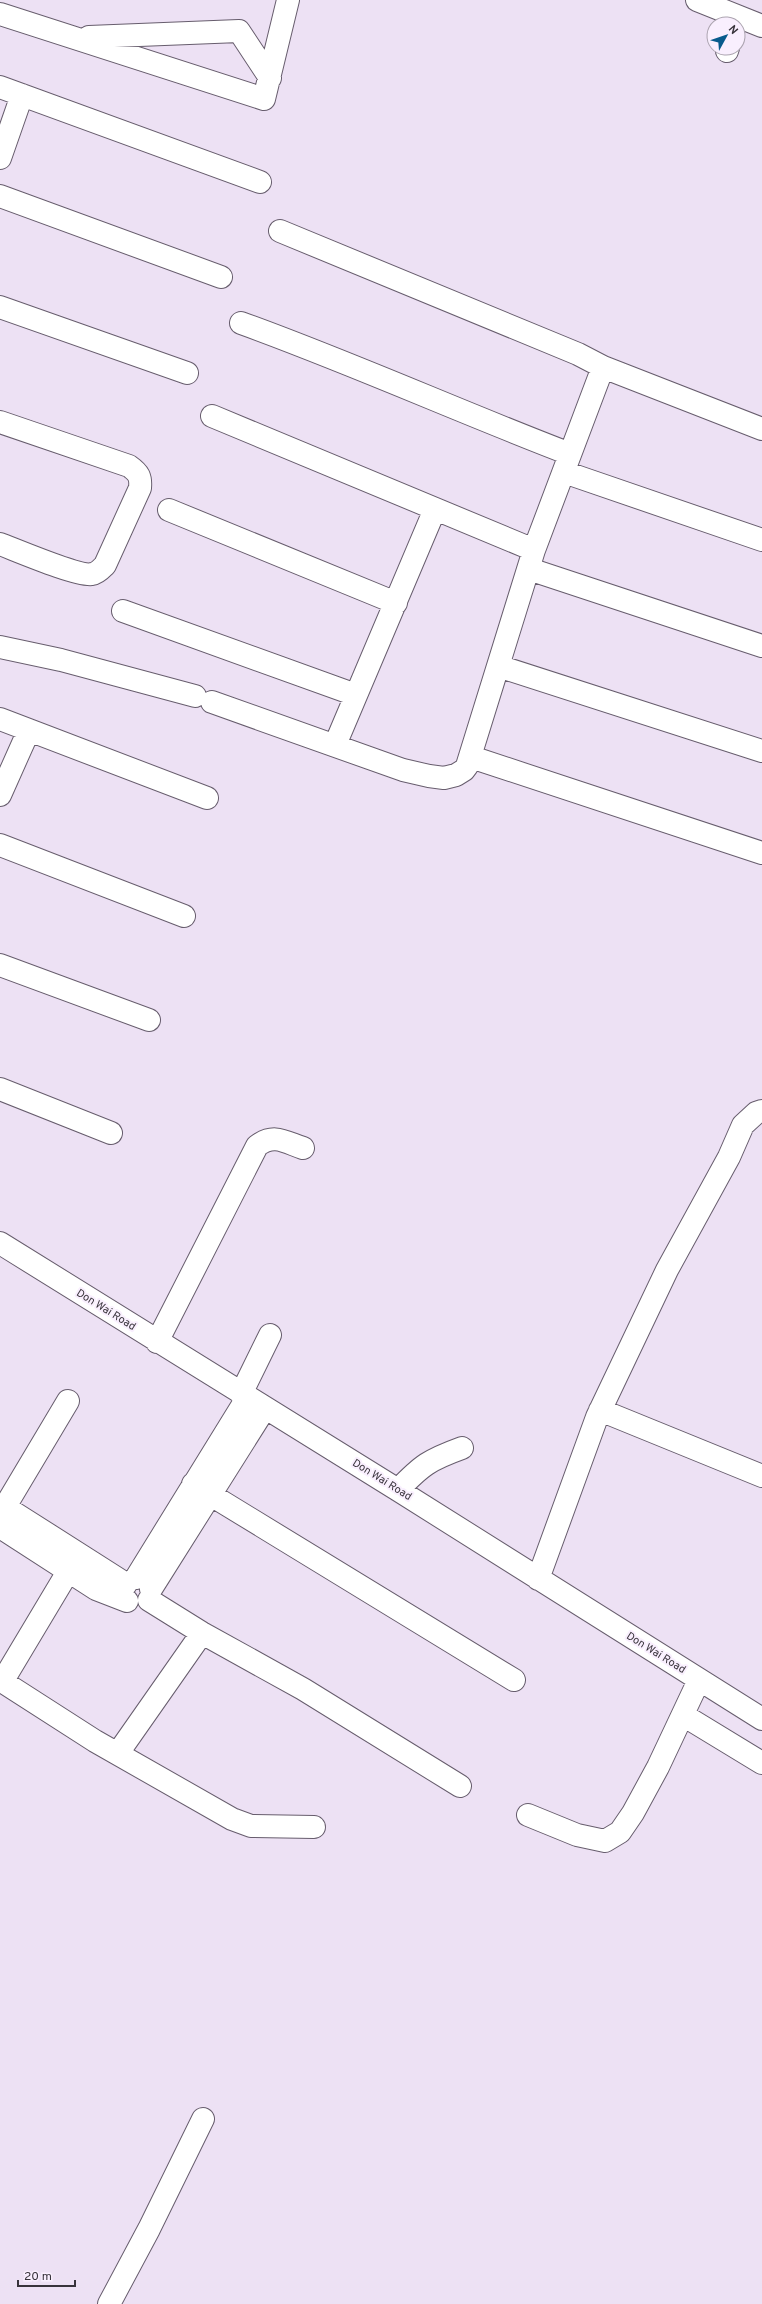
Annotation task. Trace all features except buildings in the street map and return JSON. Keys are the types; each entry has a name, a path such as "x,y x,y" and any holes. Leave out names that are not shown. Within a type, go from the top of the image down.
{"street":[{"path":"0,14 264,99 288,0"},
{"path":"697,0 753,18"},
{"path":"74,37 239,31 270,78"},
{"path":"0,86 260,182"},
{"path":"0,158 22,95"},
{"path":"0,196 221,277"},
{"path":"280,231 578,354 603,367 762,429"},
{"path":"0,307 187,373"},
{"path":"241,323 316,350 478,418 567,463 762,540"},
{"path":"0,647 61,660 204,699 403,770 444,778 456,775 464,770 471,757 532,559 603,367"},
{"path":"212,416 434,509 532,559 762,646"},
{"path":"0,422 129,466 137,471 141,478 140,488 105,565 99,572 91,575 64,568 0,544"},
{"path":"335,745 396,603 434,509"},
{"path":"169,510 396,603"},
{"path":"123,611 356,695"},
{"path":"498,666 762,751"},
{"path":"0,719 207,798"},
{"path":"0,795 28,730"},
{"path":"471,757 762,853"},
{"path":"0,845 184,916"},
{"path":"0,966 149,1020"},
{"path":"0,1090 111,1133"},
{"path":"538,1579 600,1410 667,1270 729,1157 743,1125 756,1113 762,1111"},
{"path":"157,1342 257,1146 265,1140 274,1138 303,1148"},
{"name":"Don Wai Road","path":"0,1243 157,1342 398,1490 762,1719"},
{"path":"138,1590 202,1489 251,1400 270,1335"},
{"path":"68,1401 1,1514 73,1563 103,1593 138,1590 202,1633 303,1689 460,1786"},
{"path":"600,1410 762,1476"},
{"path":"398,1490 421,1466 436,1457 462,1448"},
{"path":"202,1489 514,1680"},
{"path":"73,1563 1,1681 95,1741 232,1819 251,1826 314,1827"},
{"path":"118,1753 202,1633"},
{"path":"528,1815 577,1835 605,1841 620,1832 658,1767 699,1680"},
{"path":"682,1715 762,1763"},
{"path":"109,2304 149,2229 203,2119"}]}
